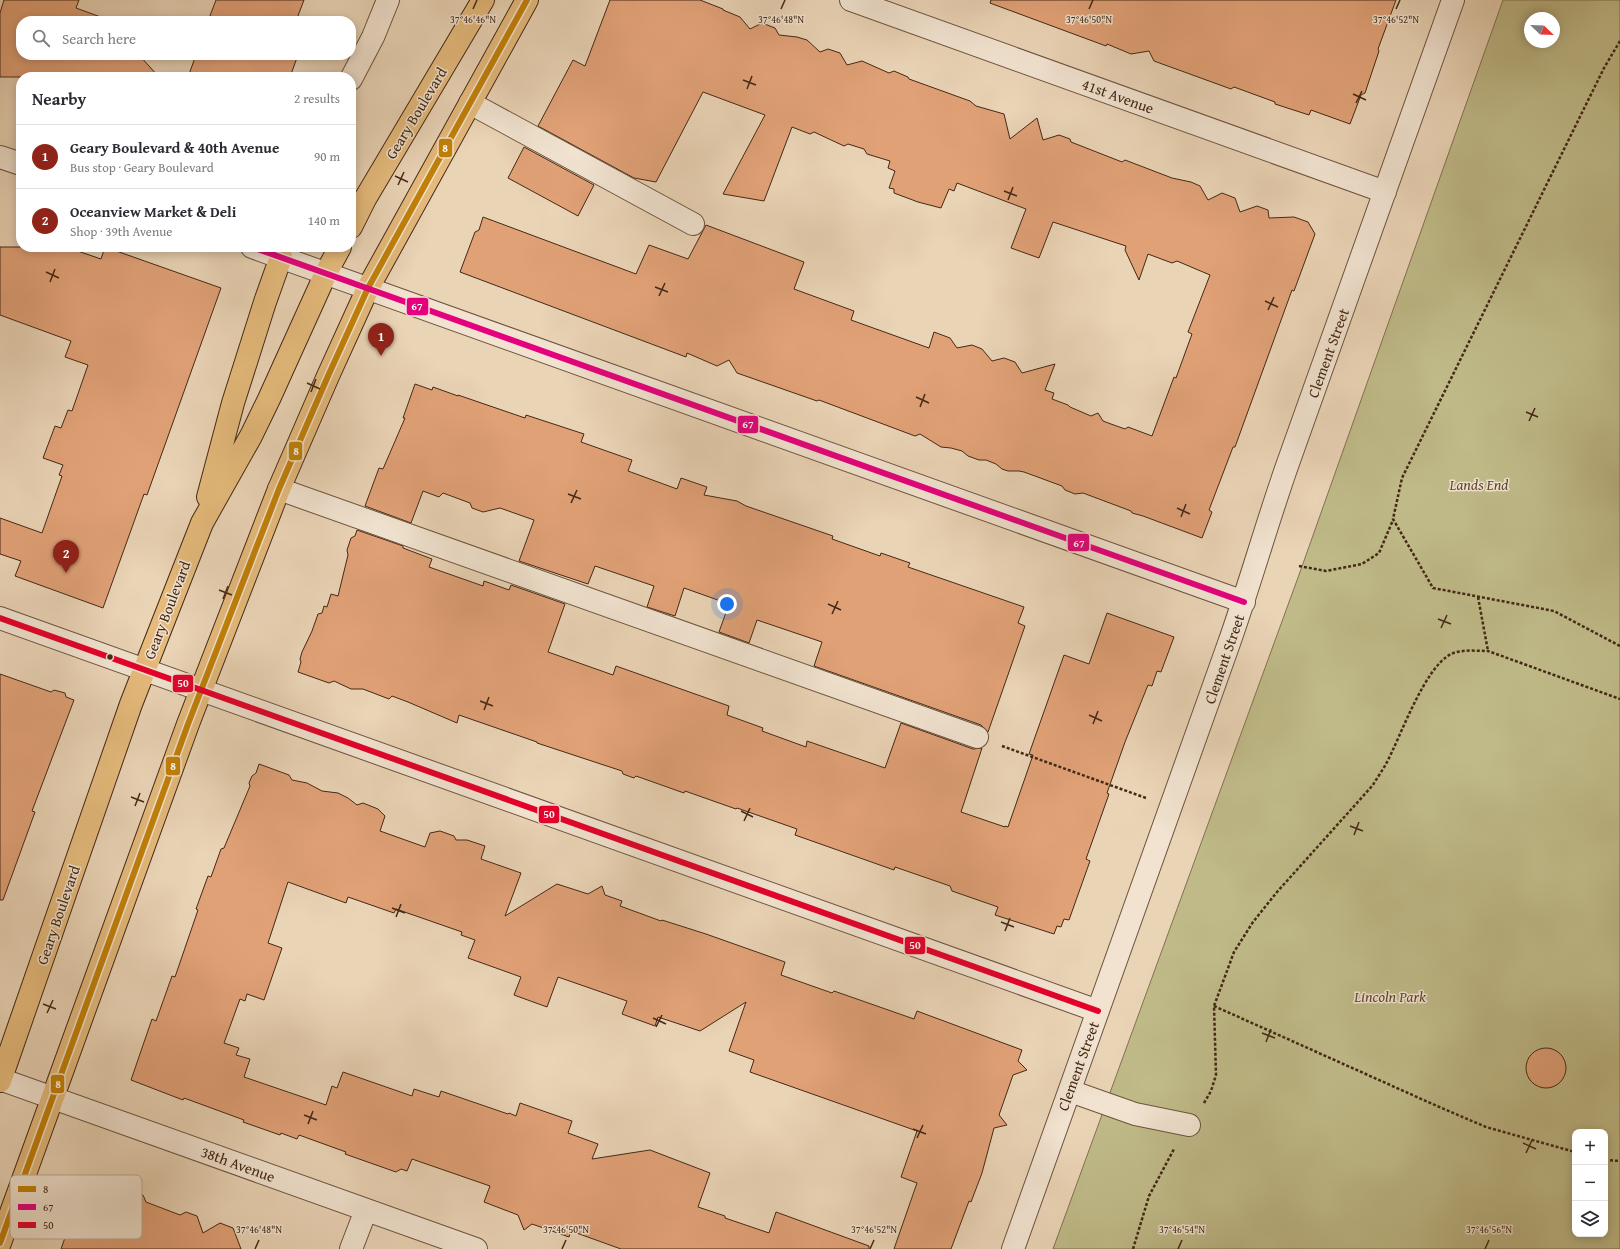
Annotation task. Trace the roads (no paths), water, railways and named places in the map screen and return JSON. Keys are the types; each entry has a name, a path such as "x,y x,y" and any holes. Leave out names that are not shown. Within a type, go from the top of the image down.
{"main road":[{"name":"Geary Boulevard","path":"356,217 369,192 483,0"},
{"path":"25,1175 201,690 279,489 368,288 527,0"},
{"path":"202,523 233,403 260,316 283,252"},
{"name":"Geary Boulevard","path":"0,1079 144,670 202,523 227,480 269,399 326,273 337,252"},
{"path":"0,1243 10,1215"}],"street":[{"path":"355,72 373,37 388,0"},
{"name":"41st Avenue","path":"851,0 1385,192"},
{"name":"Clement Street","path":"1013,1249 1244,602 1275,501 1453,0"},
{"path":"470,103 694,224"},
{"path":"0,157 16,162"},
{"path":"283,252 326,273 1244,602"},
{"path":"279,489 977,737"},
{"path":"0,618 1098,1011"},
{"name":"38th Avenue","path":"0,1079 476,1249"},
{"path":"1070,1091 1135,1114 1189,1125"},
{"path":"351,1249 366,1210"}],"place":[{"name":"Geary Boulevard & 40th Avenue","path":"381,356"},
{"name":"Oceanview Market & Deli","path":"66,573"}],"park label":[{"name":"Lands End","path":"1479,484"},
{"name":"Lincoln Park","path":"1390,996"}]}
